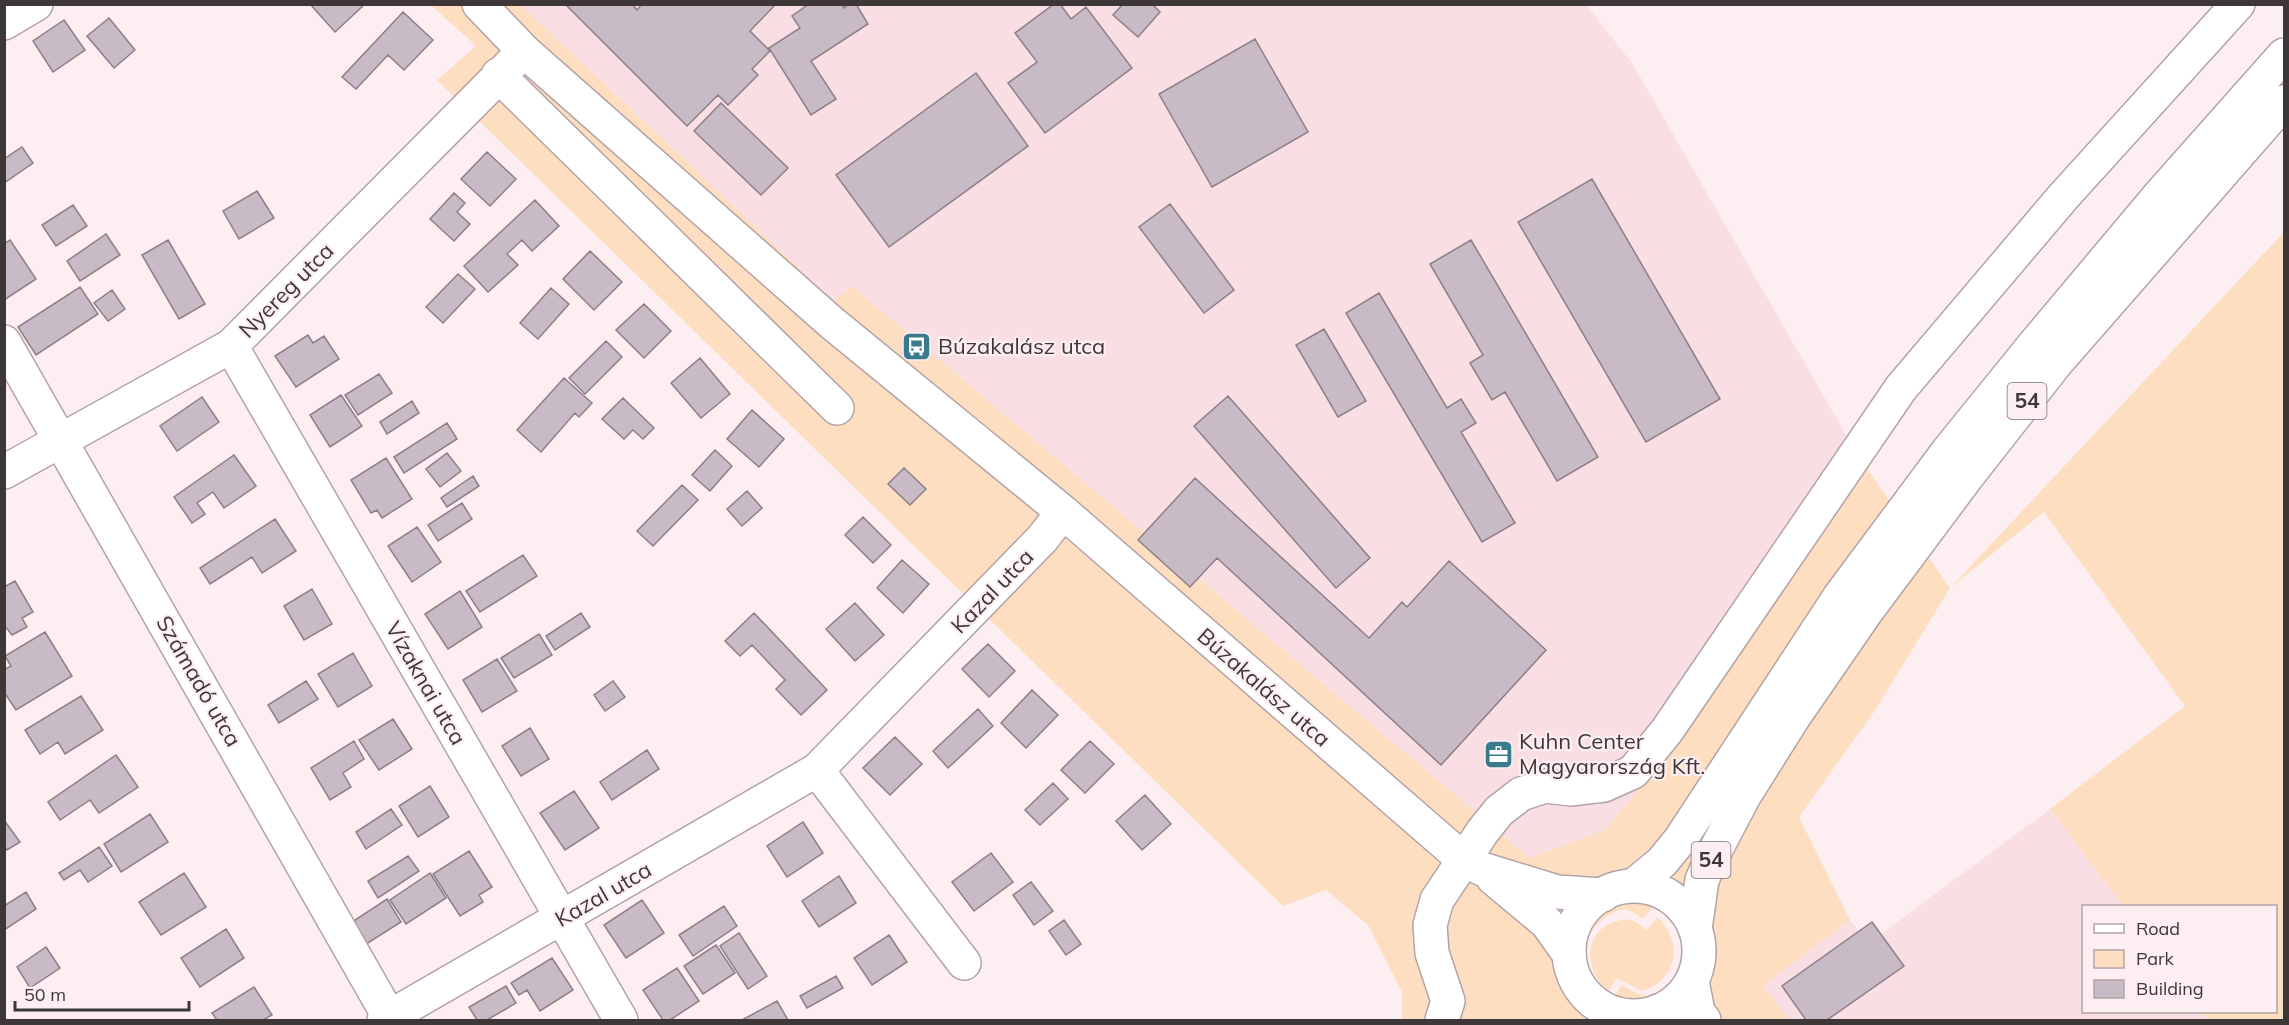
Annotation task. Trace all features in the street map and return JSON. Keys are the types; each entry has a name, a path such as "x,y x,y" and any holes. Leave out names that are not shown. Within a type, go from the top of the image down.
{"street":[{"path":"4,23 36,4"},
{"name":"Búzakalász utca","path":"479,4 524,51 832,323 1063,513 1473,864 1547,923 1569,954"},
{"path":"1443,1020 1448,1001 1432,953 1430,925 1437,900 1473,864 1499,810 1521,794 1545,786 1570,789 1604,785 1633,772 1666,732 1901,388 2063,198 2238,4"},
{"name":"Nyereg utca","path":"4,472 231,346 524,51"},
{"name":"54","path":"1618,890 1656,890 1675,901 1690,918 1699,946 1698,964 1692,981 1677,999 1647,1017 1622,1015 1600,1006 1580,1005 1569,954 1577,920 1593,901 1618,890 1662,862 1680,840 1840,596 1948,451 2158,196 2284,55"},
{"path":"498,75 837,408"},
{"name":"54","path":"1695,929 1702,880 1744,796 1793,718 1866,612 2056,363 2284,102"},
{"name":"Számadó utca","path":"4,342 62,439 388,1019"},
{"name":"Vízaknai utca","path":"231,346 621,1020"},
{"name":"Kazal utca","path":"388,1019 817,770 1042,539 1063,513"},
{"path":"817,770 964,963"},
{"name":"Búzakalász utca","path":"1473,864 1557,892 1618,890"},
{"path":"1692,981 1698,1012 1704,1020"}],"shaded area":[{"path":"521,5 1587,5 1634,66 1857,454 1665,756 1607,829 1530,858 852,286 834,301"},
{"path":"2050,809 2122,905 2082,905 2082,1013 2203,1013 2208,1020 1789,1020 1763,986 1850,920 1869,943"}],"green space":[{"path":"431,5 521,5 834,301 852,286 1530,858 1607,829 1665,756 1857,454 1950,588 1876,709 1799,817 1850,920 1763,986 1789,1020 1402,1020 1402,992 1368,925 1326,890 1283,906 437,80 476,46","holes":["1655,905 1673,923 1682,945 1680,967 1674,978 1664,987 1649,995 1643,995 1621,985 1613,1000 1602,993 1588,971 1586,959 1586,946 1590,934 1598,923 1609,915 1625,910 1643,919"]},
{"path":"2284,232 2284,1020 2208,1020 2203,1013 2277,1013 2277,905 2122,905 2050,809 2185,706 2044,512 1950,588"},
{"path":"1657,917 1666,927 1674,948 1670,969 1654,986 1642,991 1616,978 1609,991 1594,974 1591,963 1592,942 1597,933 1617,921 1626,920 1631,920 1647,930"}],"building":[{"path":"310,4 365,4 335,32"},
{"path":"565,4 632,4 637,10 642,4 776,4 750,31 770,51 752,69 758,75 728,105 718,95 687,126"},
{"path":"809,4 842,4 844,8 849,4 856,4 868,24 811,61 836,99 811,115 769,48 800,28 792,16"},
{"path":"1054,4 1060,4 1071,19 1086,7 1132,68 1045,133 1008,83 1037,62 1015,33"},
{"path":"1123,4 1152,4 1160,12 1138,37 1113,15"},
{"path":"403,12 433,40 404,70 388,55 356,89 342,77"},
{"path":"109,18 135,50 114,68 87,36"},
{"path":"64,20 85,50 53,72 33,41"},
{"path":"1255,39 1308,132 1212,187 1159,94"},
{"path":"976,73 1028,146 889,247 836,175"},
{"path":"721,103 788,168 761,195 694,131"},
{"path":"22,147 33,163 4,183 4,159"},
{"path":"487,152 516,179 490,206 461,179"},
{"path":"1592,179 1720,399 1646,442 1518,222"},
{"path":"257,191 274,218 239,239 223,211"},
{"path":"454,193 465,203 457,212 470,224 454,241 430,219"},
{"path":"535,200 559,226 532,251 522,240 507,254 518,265 488,292 464,266"},
{"path":"1170,204 1234,290 1204,313 1139,227"},
{"path":"73,205 87,226 56,246 42,225"},
{"path":"106,234 120,255 80,281 67,261"},
{"path":"10,240 36,279 4,300 4,244"},
{"path":"168,240 205,304 179,319 142,255"},
{"path":"1471,240 1598,457 1557,481 1505,392 1492,400 1470,363 1483,355 1430,264"},
{"path":"590,251 622,282 594,310 563,279"},
{"path":"458,274 475,289 443,323 426,307"},
{"path":"80,287 98,314 36,355 18,327"},
{"path":"551,288 569,304 538,339 520,323"},
{"path":"112,290 125,309 108,321 94,303"},
{"path":"1379,293 1447,408 1461,399 1476,423 1461,432 1515,523 1482,542 1346,313"},
{"path":"644,304 671,331 644,358 616,330"},
{"path":"1324,329 1366,401 1338,417 1296,345"},
{"path":"308,335 313,343 324,336 339,359 296,387 275,356"},
{"path":"606,341 622,357 585,394 569,378"},
{"path":"700,358 730,394 701,418 671,383"},
{"path":"379,374 392,393 358,415 345,395"},
{"path":"564,378 592,403 579,417 575,413 541,452 517,430"},
{"path":"341,395 362,426 330,447 310,415"},
{"path":"1228,396 1370,558 1336,588 1194,426"},
{"path":"202,397 219,422 177,451 160,426"},
{"path":"623,398 654,428 643,439 633,430 624,439 602,419"},
{"path":"412,401 419,413 387,434 380,422"},
{"path":"752,410 784,439 759,467 727,439"},
{"path":"447,423 457,439 404,473 394,457"},
{"path":"715,450 732,466 710,491 692,475"},
{"path":"447,453 461,471 440,487 426,469"},
{"path":"234,455 256,486 224,508 213,492 197,503 205,514 192,523 174,497"},
{"path":"386,458 412,499 382,518 377,510 371,513 351,480"},
{"path":"904,468 926,489 910,505 888,484"},
{"path":"473,476 479,486 447,507 441,498"},
{"path":"1195,478 1369,638 1402,602 1407,607 1449,561 1546,650 1441,765 1217,558 1190,587 1138,540"},
{"path":"682,485 698,500 653,546 637,531"},
{"path":"747,491 762,508 742,526 727,509"},
{"path":"462,503 472,519 438,541 428,525"},
{"path":"863,517 891,545 873,563 845,535"},
{"path":"275,519 296,551 262,573 252,557 210,584 200,568"},
{"path":"417,527 441,562 412,582 388,546"},
{"path":"523,555 537,576 480,612 466,591"},
{"path":"902,560 929,584 903,613 877,588"},
{"path":"15,581 33,612 22,618 27,627 12,635 4,625 4,587"},
{"path":"312,589 332,624 304,640 284,606"},
{"path":"460,591 482,627 448,649 425,614"},
{"path":"855,603 884,635 855,661 826,629"},
{"path":"581,613 590,627 555,650 546,636"},
{"path":"754,613 827,690 801,715 776,689 785,680 752,645 740,656 725,641"},
{"path":"45,632 72,676 16,710 4,692 4,670 11,666 5,656"},
{"path":"539,634 552,655 514,678 501,658"},
{"path":"988,644 1015,671 989,697 962,669"},
{"path":"353,653 372,686 338,707 318,674"},
{"path":"497,659 517,691 482,712 463,680"},
{"path":"306,681 318,699 279,723 268,705"},
{"path":"613,681 625,697 605,711 594,695"},
{"path":"1032,690 1058,715 1026,748 1001,723"},
{"path":"81,696 103,730 65,754 58,742 40,754 25,730"},
{"path":"978,709 993,726 948,768 933,751"},
{"path":"393,719 412,749 379,770 359,740"},
{"path":"530,728 549,759 521,776 502,746"},
{"path":"895,737 922,764 890,795 863,768"},
{"path":"354,741 364,759 343,773 351,787 330,800 311,768"},
{"path":"1090,741 1114,764 1085,793 1061,770"},
{"path":"647,750 659,769 612,800 600,782"},
{"path":"116,755 138,787 99,813 90,800 60,820 48,802"},
{"path":"1053,783 1068,799 1040,825 1025,810"},
{"path":"430,786 449,817 418,837 399,806"},
{"path":"574,791 599,828 565,850 540,813"},
{"path":"1145,795 1171,824 1142,850 1116,821"},
{"path":"391,809 402,825 366,849 356,832"},
{"path":"150,814 168,842 121,872 104,844"},
{"path":"4,820 20,842 7,850 4,846"},
{"path":"803,822 823,853 787,877 767,846"},
{"path":"99,847 112,866 88,882 80,870 64,880 59,873"},
{"path":"469,851 492,887 479,895 483,902 460,916 433,874"},
{"path":"991,853 1013,882 974,911 952,882"},
{"path":"408,856 419,871 378,898 368,881"},
{"path":"184,873 206,907 161,935 139,902"},
{"path":"430,873 446,898 406,924 390,900"},
{"path":"839,876 856,903 819,927 802,901"},
{"path":"1031,882 1053,911 1034,925 1013,895"},
{"path":"26,892 36,909 4,930 4,906"},
{"path":"387,899 401,922 360,948 346,926"},
{"path":"642,900 664,933 626,958 604,925"},
{"path":"724,906 737,926 693,956 679,935"},
{"path":"1064,920 1081,944 1066,955 1049,931"},
{"path":"1872,922 1904,966 1827,1020 1806,1020 1782,986"},
{"path":"226,929 244,958 200,987 181,958"},
{"path":"739,933 767,976 748,989 720,946"},
{"path":"889,935 907,962 872,985 854,958"},
{"path":"716,945 735,973 703,994 684,966"},
{"path":"46,947 60,968 30,988 17,967"},
{"path":"552,958 573,990 540,1011 527,990 519,995 511,983"},
{"path":"677,968 699,1001 670,1020 663,1020 643,990"},
{"path":"836,976 843,988 807,1008 800,996"},
{"path":"506,986 516,1003 487,1020 477,1020 469,1007"},
{"path":"254,987 272,1015 263,1020 217,1020 212,1013"},
{"path":"777,1001 788,1020 742,1020"}],"place":[{"name":"Búzakalász utca","path":"917,346"},
{"name":"Kuhn Center Magyarország Kft.","path":"1498,754"}]}
